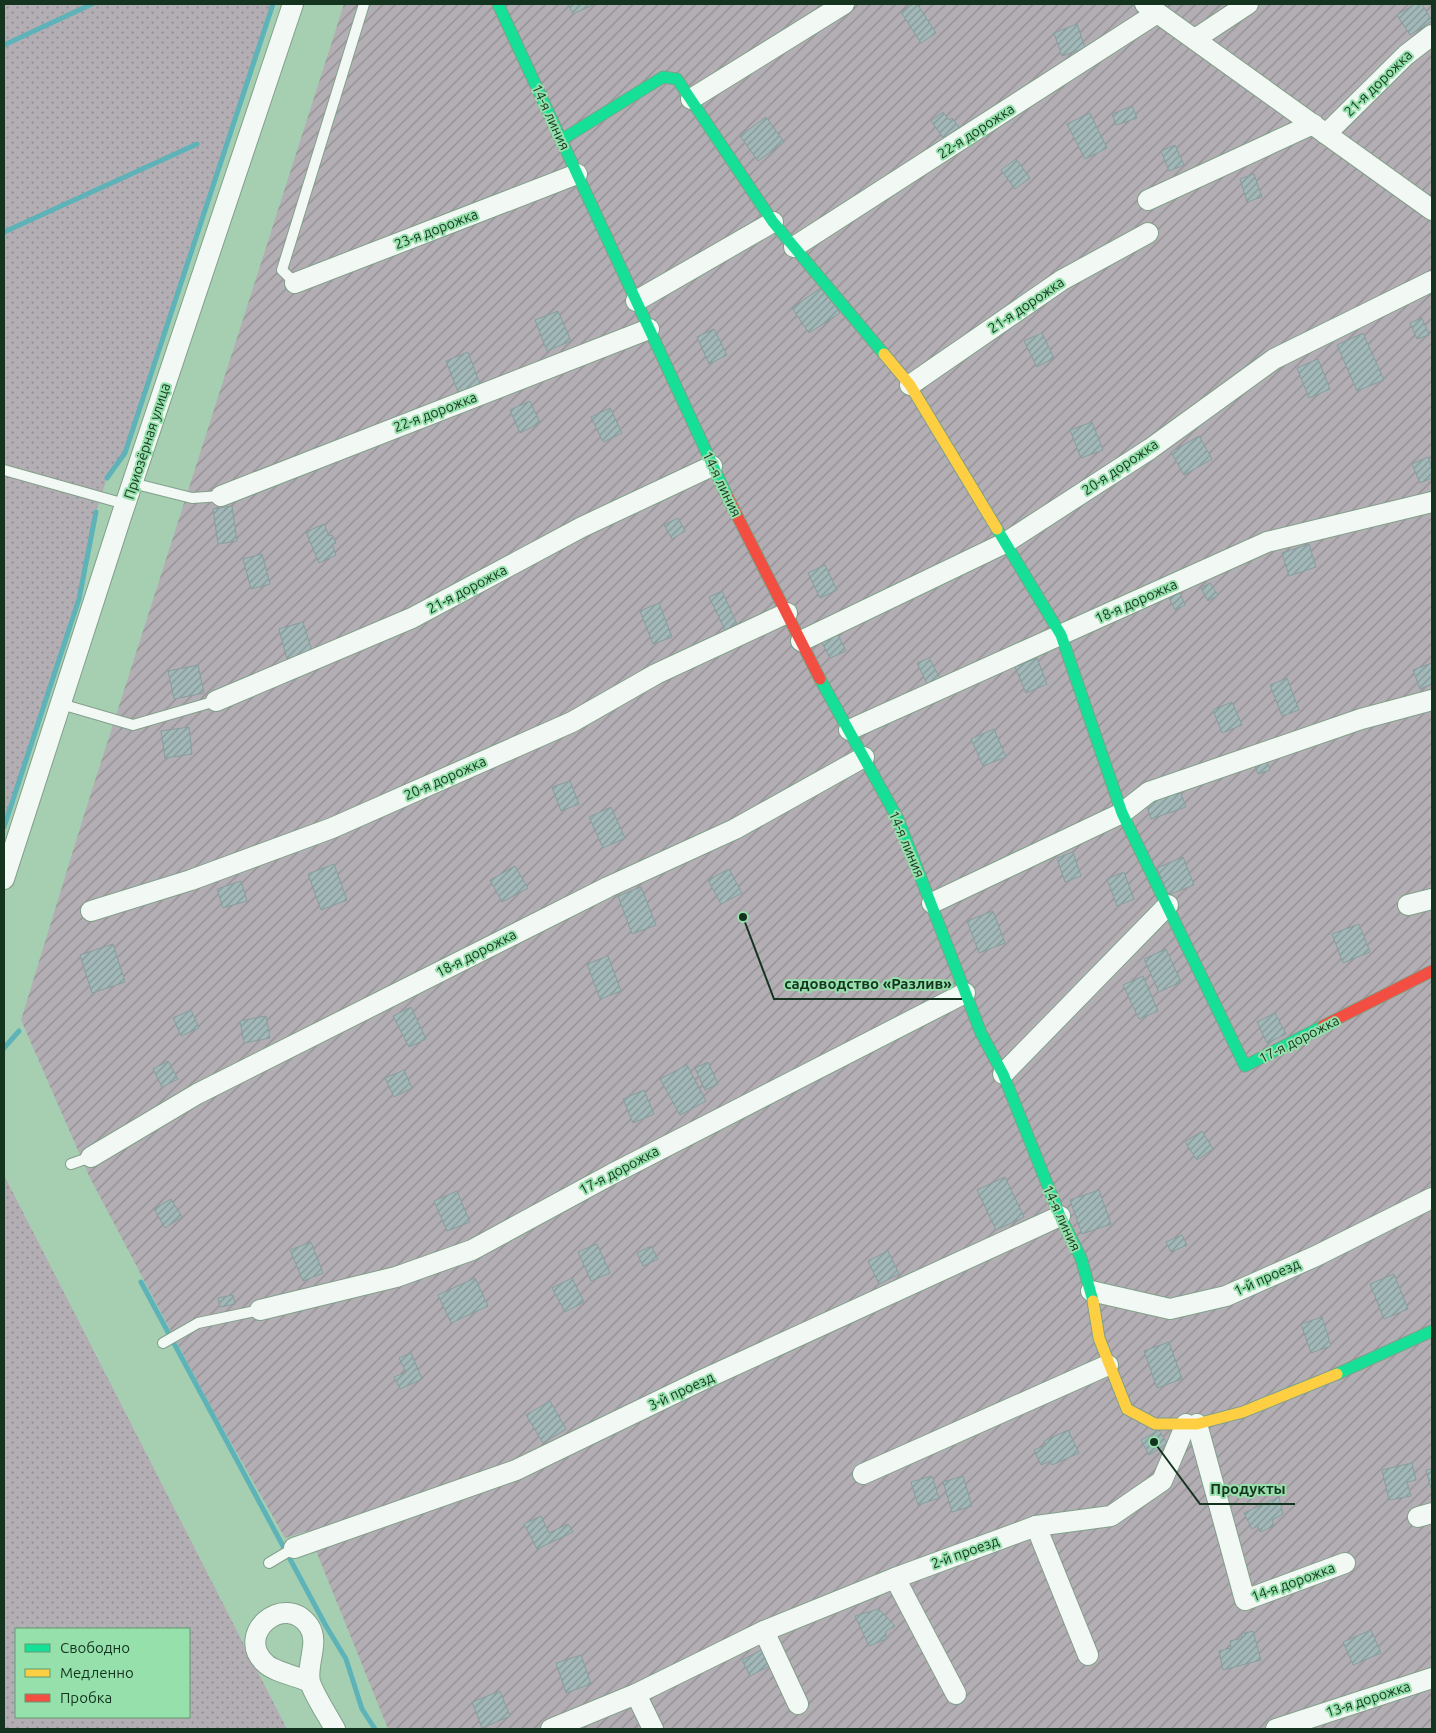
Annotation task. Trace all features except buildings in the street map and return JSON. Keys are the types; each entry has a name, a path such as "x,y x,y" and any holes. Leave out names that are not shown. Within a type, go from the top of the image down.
{"street":[{"name":"Приозёрная улица","path":"4,879 125,504 293,4"},
{"name":"14-я линия","path":"498,4 712,466 801,641 898,819 981,1033 1003,1074 1060,1216 1081,1258 1091,1291 1099,1338 1108,1365 1128,1409 1155,1424 1191,1424 1243,1412 1370,1360 1432,1331"},
{"path":"691,99 844,4"},
{"path":"1194,39 1248,4"},
{"path":"1151,8 1432,210"},
{"name":"22-я дорожка","path":"794,247 1151,8"},
{"name":"21-я дорожка","path":"1148,200 1319,129 1432,35"},
{"name":"17-я дорожка","path":"561,140 663,77 677,80 772,222 910,385 1061,635 1122,813 1245,1066 1432,971"},
{"name":"23-я дорожка","path":"295,283 577,174"},
{"path":"636,301 772,222"},
{"name":"21-я дорожка","path":"910,385 1062,280 1148,233"},
{"name":"20-я дорожка","path":"801,641 1005,543 1150,449 1274,359 1432,281"},
{"name":"22-я дорожка","path":"221,496 649,329"},
{"name":"21-я дорожка","path":"216,701 412,618 582,527 712,466"},
{"name":"18-я дорожка","path":"849,730 1267,542 1432,502"},
{"name":"20-я дорожка","path":"91,911 191,880 332,828 572,722 656,674 787,613"},
{"path":"932,903 1122,813 1149,792 1361,719 1432,700"},
{"name":"18-я дорожка","path":"91,1156 197,1094 608,887 734,829 864,757"},
{"path":"1408,905 1432,899"},
{"path":"1003,1074 1168,905"},
{"name":"17-я дорожка","path":"260,1310 396,1277 472,1250 612,1174 965,993"},
{"name":"1-й проезд","path":"1091,1291 1170,1309 1226,1296 1316,1256 1432,1198"},
{"name":"3-й проезд","path":"294,1548 516,1470 700,1381 1060,1216"},
{"path":"863,1474 1108,1365"},
{"name":"2-й проезд","path":"551,1729 636,1694 764,1631 895,1578 1036,1526 1111,1516 1162,1481 1191,1424"},
{"name":"14-я дорожка","path":"1191,1424 1244,1600 1345,1563"},
{"path":"1036,1526 1088,1655"},
{"path":"895,1578 956,1694"},
{"path":"764,1631 798,1704"},
{"name":"13-я дорожка","path":"1276,1729 1432,1678"},
{"path":"310,1682 335,1729"},
{"path":"636,1694 653,1729"}],"lane":[{"path":"295,283 282,270 364,4"},
{"path":"4,470 125,504"},
{"path":"132,483 192,498 221,496"},
{"path":"60,704 133,725 216,701"},
{"path":"71,1164 91,1156"},
{"path":"165,1342 198,1322 260,1310"},
{"path":"269,1563 294,1548"}],"shaded area":[{"path":"4,4 273,4 125,453 107,478 96,512 79,599 4,827"},
{"path":"344,4 1432,4 1432,1729 388,1729 308,1531 285,1538 212,1409 90,1178 21,1020 84,815"},
{"path":"4,1175 287,1729 4,1729"}],"waterway":[{"path":"4,45 92,4"},
{"path":"107,478 125,453 273,4"},
{"path":"4,232 197,144"},
{"path":"4,827 79,599 96,512"},
{"path":"4,1048 19,1031"},
{"path":"141,1282 326,1626 346,1659 362,1709 375,1729"}],"traffic: fast":[{"path":"498,4 727,496"},
{"path":"561,140 663,77 677,79 773,222 884,354"},
{"path":"997,529 1061,635 1122,813 1245,1066 1323,1026"},
{"path":"820,679 898,819 981,1033 1003,1074 1060,1216 1081,1258 1093,1301"},
{"path":"1337,1374 1432,1331"}],"traffic: slow":[{"path":"884,354 910,385 997,529"},
{"path":"1093,1301 1099,1338 1127,1409 1155,1424 1197,1424 1243,1412 1337,1374"}],"traffic: jam":[{"path":"727,496 820,679"},
{"path":"1323,1026 1432,971"}],"place":[{"name":"садоводство «Разлив»","path":"743,917"},
{"name":"Продукты","path":"1154,1442"}]}
